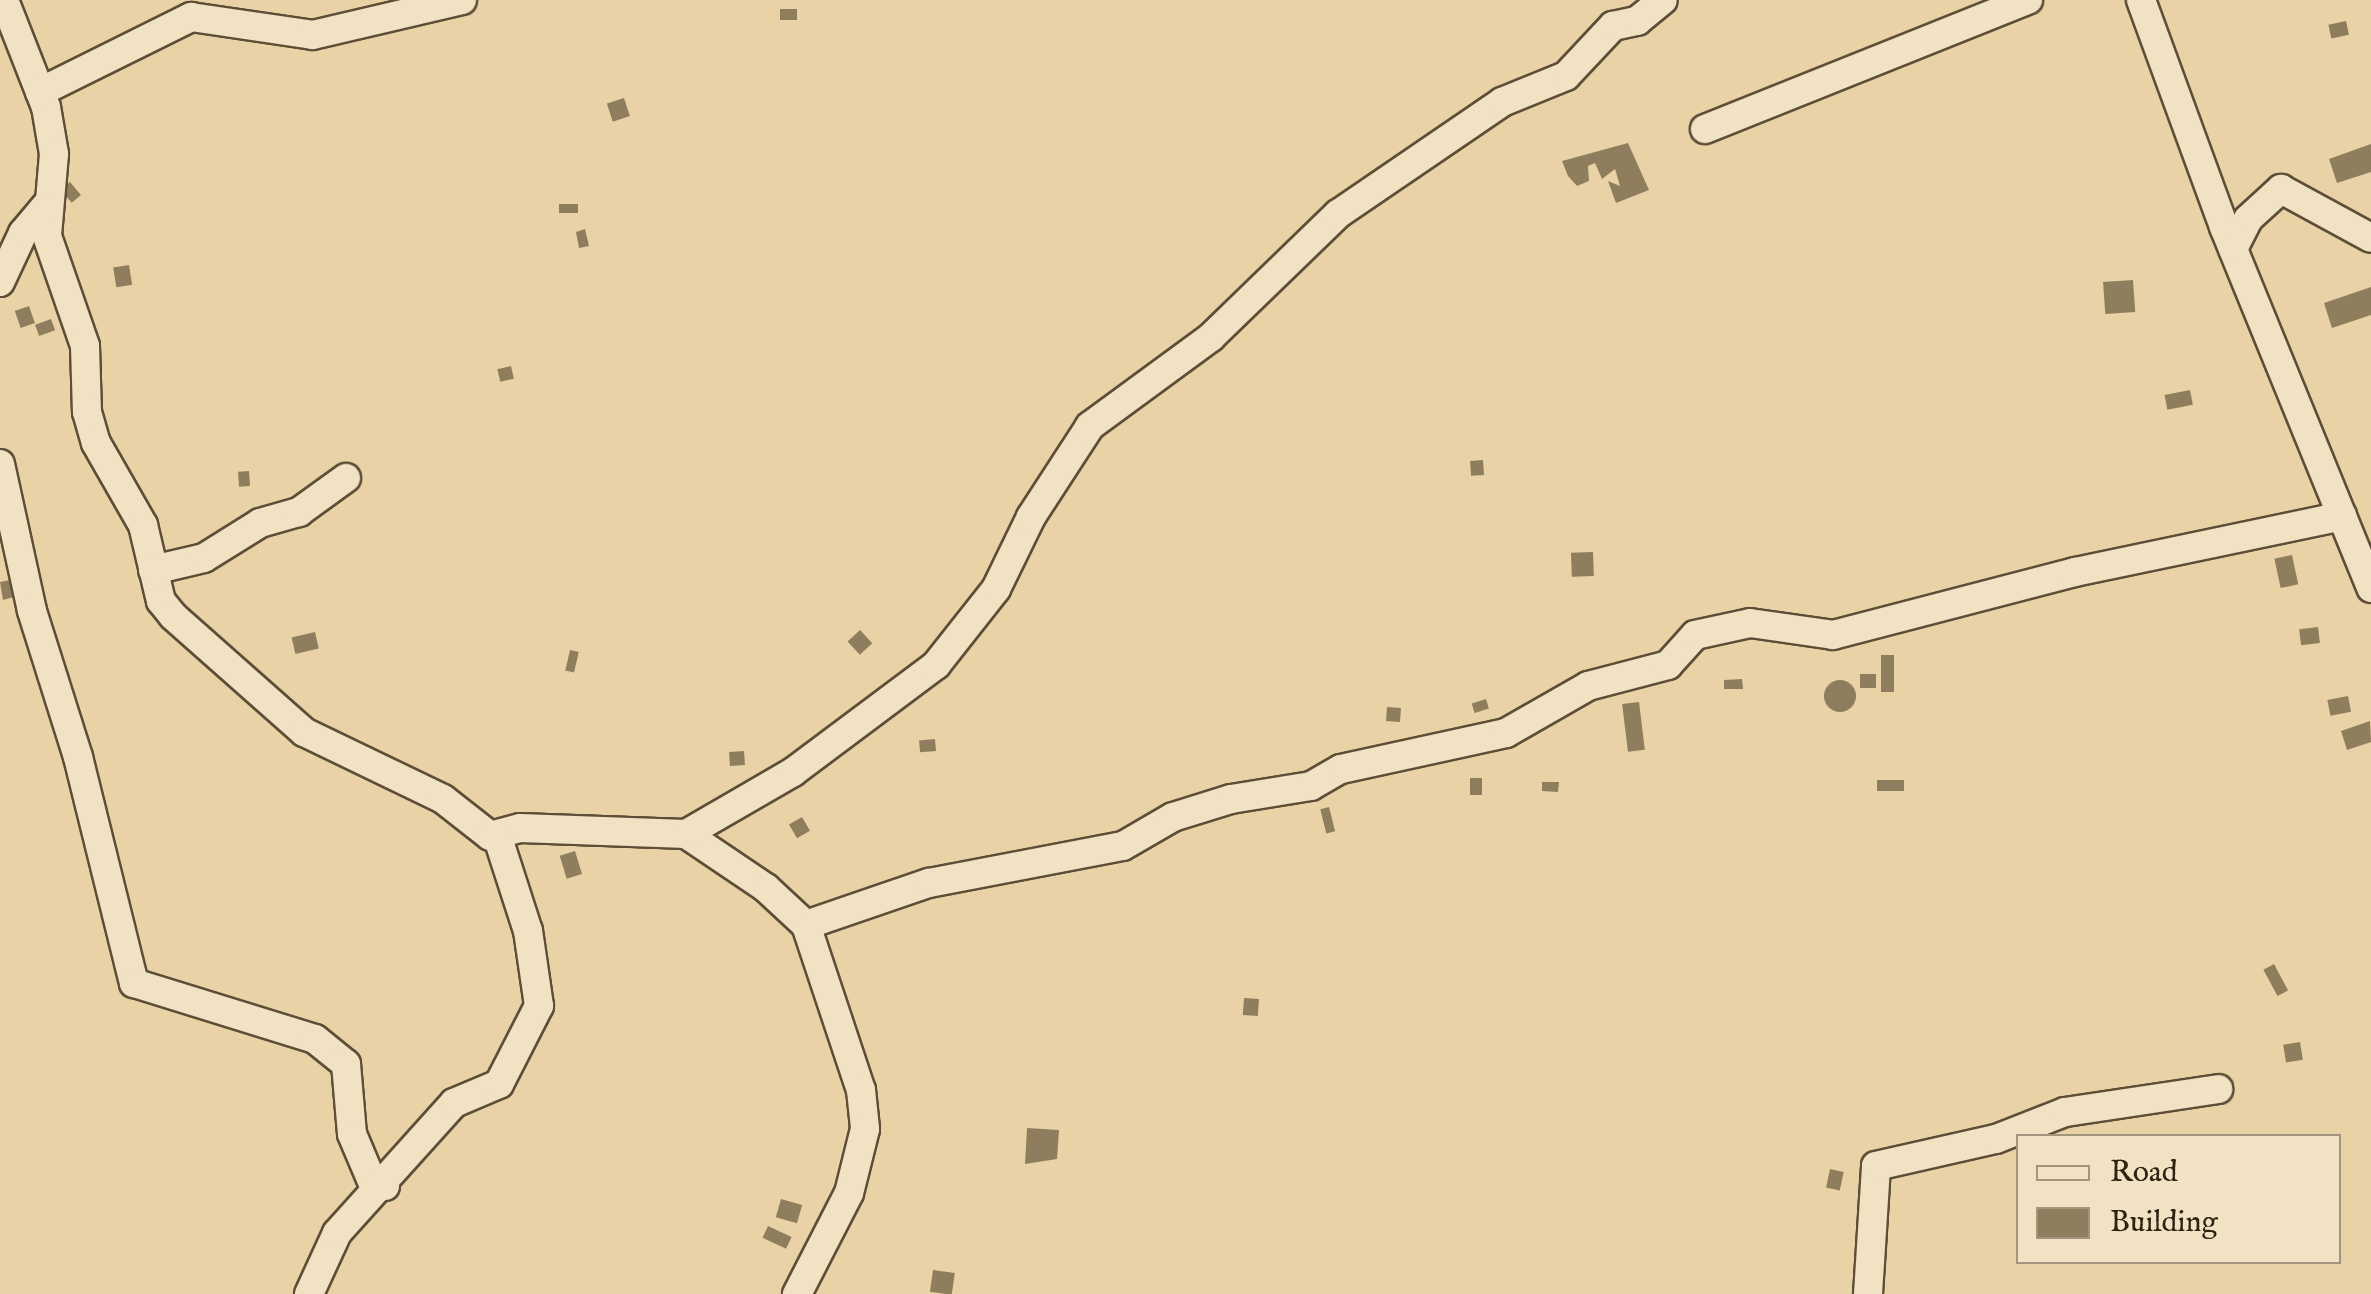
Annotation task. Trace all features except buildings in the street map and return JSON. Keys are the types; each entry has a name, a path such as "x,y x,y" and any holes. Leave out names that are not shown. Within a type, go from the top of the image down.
{"street":[{"path":"4,0 40,92 54,154 46,206 51,252 85,346 87,412 96,443 125,485 152,570 173,616 262,701 304,732 422,787 497,835 528,931 539,1006 500,1084 454,1103 386,1186 337,1233 309,1294"},
{"path":"40,92 191,18 313,35 462,0"},
{"path":"686,834 793,772 936,666 996,588 1031,516 1090,426 1198,348 1338,214 1502,102 1566,76 1614,26 1638,21 1662,0"},
{"path":"1706,129 2028,0"},
{"path":"2140,0 2233,250 2371,588"},
{"path":"2233,250 2248,220 2281,189 2371,238"},
{"path":"0,282 24,233 46,206"},
{"path":"0,464 32,611 78,757 134,983 315,1039 346,1064 352,1134 374,1186 386,1186"},
{"path":"152,570 204,558 260,523 299,512 346,478"},
{"path":"806,925 929,883 1122,846 1172,817 1231,798 1311,786 1341,770 1506,733 1588,686 1668,665 1694,634 1750,623 1833,635 2076,572 2342,516"},
{"path":"497,835 520,828 686,834 766,888 806,925 861,1090 865,1129 848,1194 797,1294"},
{"path":"1868,1294 1876,1166 1996,1139 2066,1112 2218,1089"}]}
